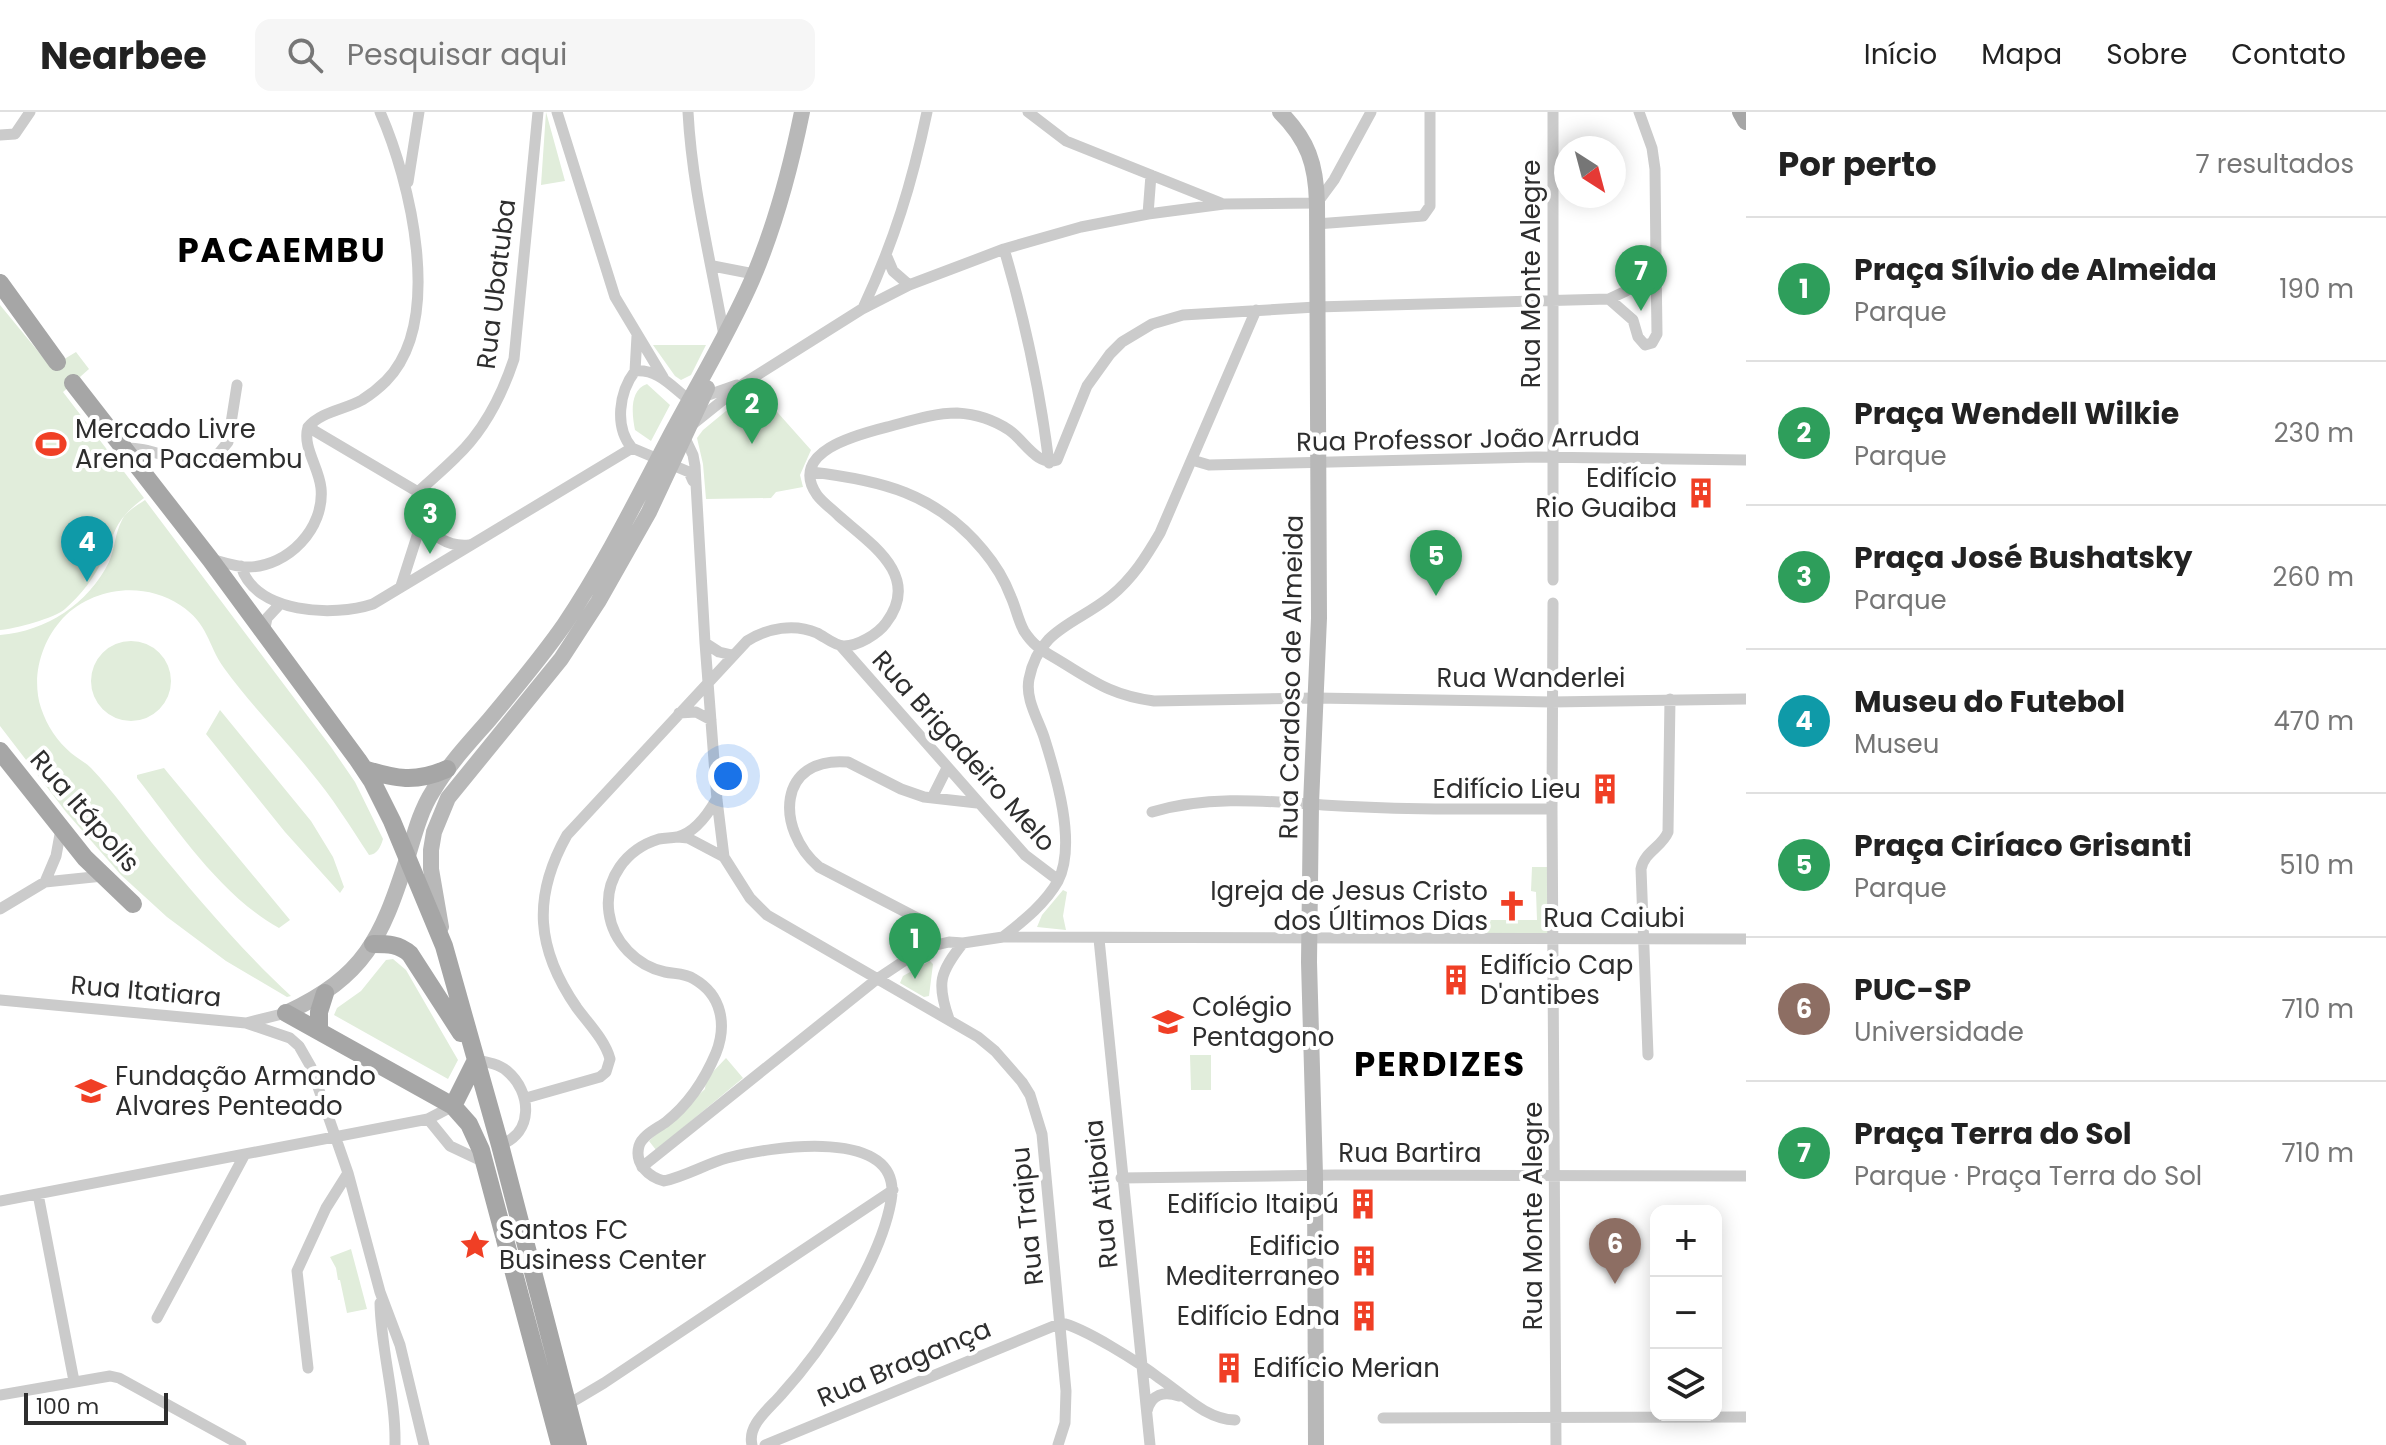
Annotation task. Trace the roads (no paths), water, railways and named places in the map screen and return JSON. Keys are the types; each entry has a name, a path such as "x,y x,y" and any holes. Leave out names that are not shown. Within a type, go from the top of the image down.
{"main road":[{"path":"578,1445 500,1145 444,946 431,869 431,850 448,798 561,659 598,602 754,274 802,112"},
{"name":"Rua Cardoso de Almeida","path":"1280,112 1291,123 1315,167 1317,203 1319,618 1311,804 1310,940 1316,1445"},
{"path":"1741,112 1746,121"},
{"path":"0,283 57,362"},
{"path":"73,383 215,565 364,769 392,821 444,946"},
{"path":"286,1013 325,993 353,971 373,944 388,915 431,792 563,626 665,461 688,432 697,399"},
{"name":"Rua Itápolis","path":"0,751 61,828 103,876 133,904"},
{"path":"364,769 403,780 433,775 447,769"},
{"path":"373,944 404,948 417,961 476,1060"},
{"path":"319,1031 319,1012 325,993"},
{"path":"286,1013 453,1106 476,1136 560,1445"},
{"path":"453,1106 476,1060"}],"street":[{"path":"0,135 15,134 30,112"},
{"path":"215,565 263,565 298,546 314,524 321,492 319,474 306,442 308,427 319,417 372,393 396,369 406,351 412,333 417,271 413,222 407,188 392,138 380,112"},
{"path":"407,188 419,112"},
{"name":"Rua Ubatuba","path":"418,492 456,458 478,432 501,395 514,359 538,112"},
{"path":"557,112 615,297 663,377"},
{"path":"688,112 698,200 724,336"},
{"path":"862,309 887,257 914,178 927,112"},
{"path":"1028,112 1066,141 1224,204"},
{"path":"724,857 717,800 693,455 688,432 743,384 862,309 909,285 1004,249 1081,227 1148,214 1224,204 1317,203 1334,180 1371,112"},
{"path":"1316,224 1418,219 1423,216 1430,206 1430,112"},
{"name":"Rua Monte Alegre","path":"1553,112 1553,580"},
{"path":"1609,299 1633,320 1641,342 1645,345 1652,343 1657,334 1655,169 1652,148 1639,112"},
{"path":"1148,214 1151,175"},
{"path":"1004,249 1031,350 1049,463"},
{"path":"887,257 893,271 909,285"},
{"path":"526,1098 600,1077 609,1067 609,1054 557,975 544,927 545,884 552,861 574,825 747,641 775,629 808,630 841,646 852,645 884,627 894,610 899,588 895,573 883,555 818,496 812,486 811,472 818,457 827,449 848,437 959,413 979,416 1008,430 1036,456 1049,463 1057,460 1097,368 1122,342 1152,324 1183,315 1256,310 1609,299 1626,291 1656,261"},
{"path":"713,266 754,274"},
{"path":"1003,937 1039,906 1058,880 1064,865 1062,812 1054,772 1028,686 1034,662 1055,631 1111,596 1142,564 1160,533 1256,310"},
{"path":"637,335 635,371 626,384 622,432 632,448 689,472 693,482"},
{"path":"635,371 644,370 663,377 697,399 743,384"},
{"path":"124,448 142,448 196,462 215,458 228,442 237,385"},
{"path":"308,427 418,492 420,519 414,549 401,586"},
{"path":"241,566 245,579 253,589 280,604 330,611 349,611 373,604 632,448"},
{"name":"Rua Professor João Arruda","path":"1192,460 1209,465 1553,457 1746,460"},
{"path":"811,472 895,487 927,503 956,523 993,563 1011,595 1023,628 1039,651"},
{"path":"420,519 440,540 453,545 473,545"},
{"name":"Rua Monte Alegre","path":"1553,603 1556,1445"},
{"path":"264,633 267,618 280,604"},
{"path":"705,643 719,652 732,655"},
{"name":"Rua Brigadeiro Melo","path":"841,646 1025,855 1058,880"},
{"name":"Rua Wanderlei","path":"1039,651 1093,684 1133,698 1154,701 1316,698 1551,702 1746,699"},
{"path":"1648,1055 1642,864 1666,838 1669,825 1670,699"},
{"path":"678,713 696,712 711,720"},
{"path":"642,1167 877,979 932,946 930,932 921,920 819,867 809,858 792,830 788,808 791,791 800,777 813,767 831,761 848,762 901,789 932,798 977,803"},
{"path":"932,798 947,768"},
{"path":"678,837 696,826 717,800"},
{"path":"1152,812 1203,802 1552,809"},
{"path":"51,878 61,828"},
{"path":"724,857 688,838 651,842 628,856 611,886 609,916 614,931 632,956 651,968 693,978 711,993 721,1014 722,1033 713,1060 695,1092 669,1120 642,1139 639,1152 642,1167 649,1175 664,1181 718,1161 753,1153 792,1148 854,1150 882,1162 893,1190 886,1221 847,1306 804,1368 758,1420 751,1435 752,1445"},
{"name":"Rua Traipu","path":"724,857 750,898 767,915 949,1019 995,1051 1030,1095 1042,1134 1061,1323 1066,1407 1058,1445"},
{"path":"0,909 51,878 103,876"},
{"name":"Rua Caiubi","path":"932,946 1003,937 1746,939"},
{"name":"Rua Atibaia","path":"1099,939 1150,1445"},
{"path":"949,1019 940,987 942,973 963,943"},
{"name":"Rua Itatiara","path":"0,1000 246,1023 286,1013"},
{"path":"246,1023 280,1034 299,1046 311,1067 337,1137 380,1292 400,1345 424,1445"},
{"path":"476,1060 504,1069 526,1098 525,1121 511,1140 500,1145"},
{"path":"0,1201 428,1119 453,1106"},
{"path":"428,1119 450,1146 484,1162"},
{"path":"157,1318 245,1154"},
{"path":"308,1368 297,1271 326,1208 348,1173"},
{"name":"Rua Bartira","path":"1121,1178 1746,1176"},
{"path":"567,1405 893,1190"},
{"path":"38,1194 74,1381"},
{"path":"1201,1277 1314,1275"},
{"path":"380,1292 382,1350 396,1422 395,1445"},
{"path":"1061,1323 1076,1328 1143,1368 1214,1417 1235,1420"},
{"name":"Rua Bragança","path":"765,1445 1061,1323"},
{"path":"0,1395 110,1376 119,1378 241,1445"},
{"path":"1147,1415 1150,1401 1159,1395 1169,1393 1188,1399"},
{"path":"1383,1418 1746,1417"}],"place":[{"name":"Praça Terra do Sol","path":"1641,311"},
{"name":"Mercado Livre Arena Pacaembu","path":"51,444"},
{"name":"Praça Wendell Wilkie","path":"752,444"},
{"name":"Edifício Rio Guaiba","path":"1701,493"},
{"name":"Praça José Bushatsky","path":"430,554"},
{"name":"Museu do Futebol","path":"87,582"},
{"name":"Praça Ciríaco Grisanti","path":"1436,596"},
{"name":"Edifício Lieu","path":"1605,789"},
{"name":"Igreja de Jesus Cristo dos Últimos Dias","path":"1512,906"},
{"name":"Praça Sílvio de Almeida","path":"915,979"},
{"name":"Edifício Cap D'antibes","path":"1456,980"},
{"name":"Colégio Pentagono","path":"1168,1022"},
{"name":"Fundação Armando Alvares Penteado","path":"91,1091"},
{"name":"Edifício Itaipú","path":"1363,1204"},
{"name":"Santos FC Business Center","path":"475,1245"},
{"name":"Edificio Mediterraneo","path":"1364,1261"},
{"name":"PUC-SP","path":"1615,1284"},
{"name":"Edifício Edna","path":"1364,1316"},
{"name":"Edifício Merian","path":"1229,1368"}],"district":[{"name":"PACAEMBU","path":"282,250"},
{"name":"PERDIZES","path":"1440,1064"}]}
